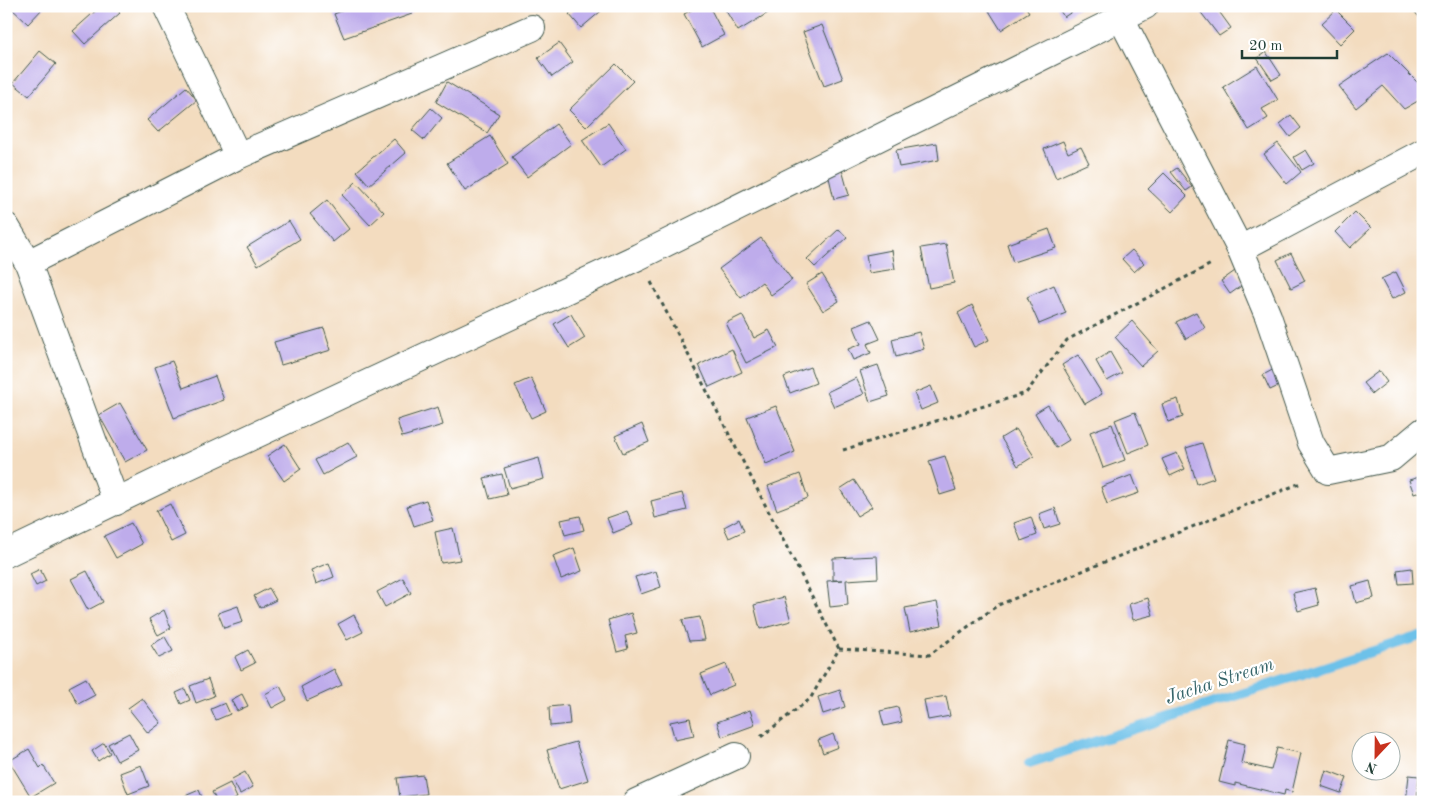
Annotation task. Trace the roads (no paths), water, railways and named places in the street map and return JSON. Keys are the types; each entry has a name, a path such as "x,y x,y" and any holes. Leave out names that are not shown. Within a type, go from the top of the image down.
{"street":[{"path":"166,6 238,156"},
{"path":"6,554 638,257 1145,6"},
{"path":"1122,18 1240,249 1268,316 1311,443 1328,471 1391,458 1423,432"},
{"path":"28,263 238,156 532,28"},
{"path":"1240,249 1423,152"},
{"path":"6,226 28,263 116,502"},
{"path":"636,802 736,756"}],"waterway":[{"name":"Jacha Stream","path":"1029,763 1423,635"}]}
